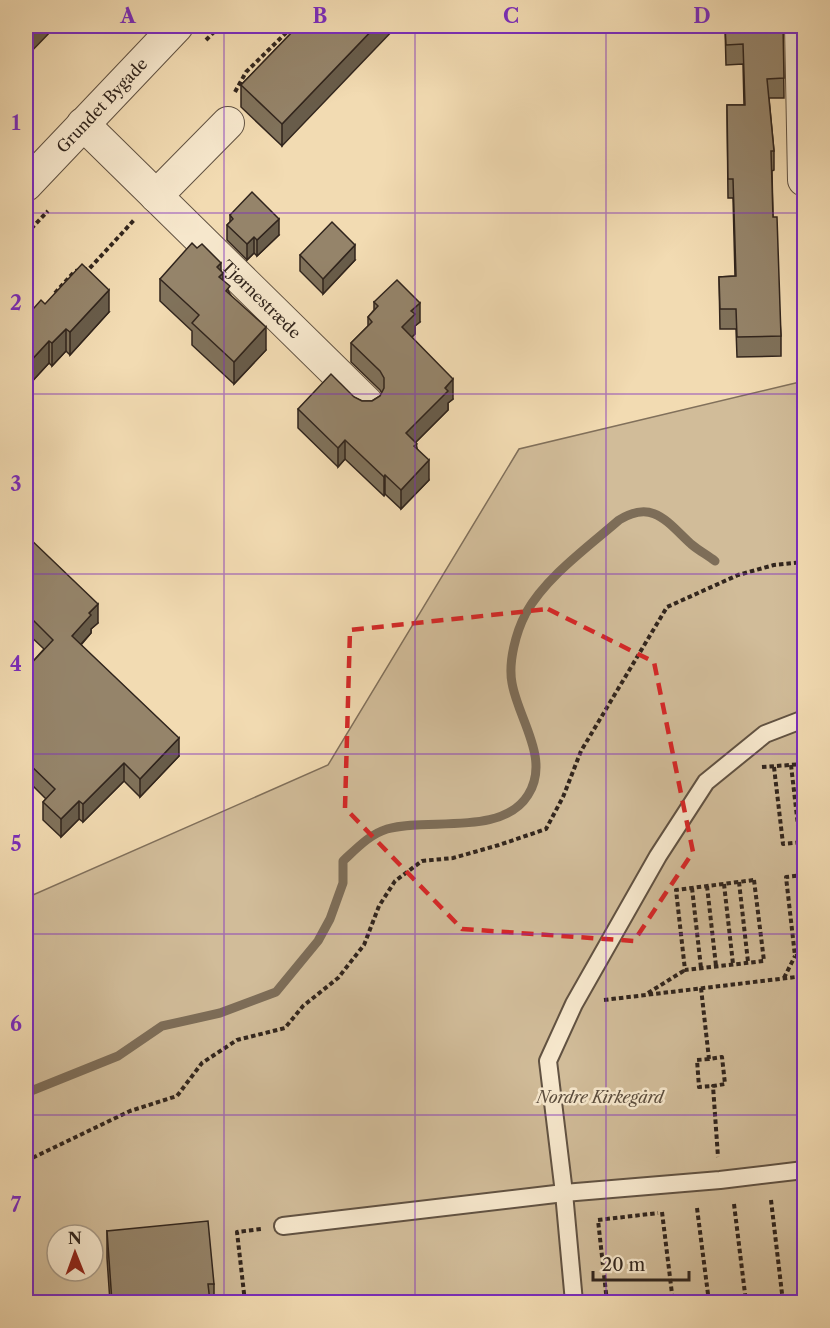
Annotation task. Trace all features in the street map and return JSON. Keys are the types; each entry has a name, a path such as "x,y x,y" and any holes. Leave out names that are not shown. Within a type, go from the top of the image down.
{"street":[{"name":"Grundet Bygade","path":"29,174 82,124 177,26"},
{"path":"801,26 804,180"},
{"path":"156,196 228,123"},
{"name":"Tjørnestræde","path":"82,124 367,403"}],"lane":[{"path":"574,1302 548,1061 574,1004 658,856 706,782 765,734 804,719"},
{"path":"283,1226 564,1193 720,1180 804,1170"}],"path":[{"path":"228,123 226,106 246,72 293,26"},
{"path":"52,297 75,271 89,269 156,196"},
{"path":"26,1161 130,1112 177,1096 202,1063 237,1040 285,1028 303,1006 338,978 364,945 379,906 395,881 422,861 453,858 546,829 563,797 581,751 667,607 738,575 774,566 804,562"},
{"path":"791,765 802,842 783,844 774,767 791,765 804,764"},
{"path":"784,978 795,956 786,877 803,875 804,894"},
{"path":"645,995 685,970 764,961 754,880 676,890 685,970"},
{"path":"739,882 748,962"},
{"path":"724,884 733,964"},
{"path":"706,886 716,966"},
{"path":"692,888 701,968"},
{"path":"795,956 804,955"},
{"path":"574,1004 804,976"},
{"path":"701,988 709,1059"},
{"path":"722,1057 725,1084 699,1087 697,1060 709,1059 722,1057"},
{"path":"713,1086 720,1180"},
{"path":"762,1201 782,1199"},
{"path":"771,1200 783,1302"},
{"path":"724,1205 743,1203"},
{"path":"734,1204 746,1302"},
{"path":"706,1207 697,1208 709,1302"},
{"path":"607,1302 598,1220 673,1211"},
{"path":"662,1212 673,1302"},
{"path":"245,1302 237,1232 283,1226"}],"highlighted area":[{"path":"548,609 654,662 693,852 634,941 462,929 345,808 350,630"}],"green space":[{"name":"Nordre Kirkegård","path":"804,381 804,1302 26,1302 26,898 328,765 519,449"}],"building":[{"path":"298,26 376,26 282,124 241,85"},
{"path":"725,26 783,26 784,78 767,79 774,151 771,151 773,217 777,217 781,336 737,337 736,309 720,309 719,277 736,276 733,179 728,179 727,105 745,105 743,44 726,45"},
{"path":"252,192 279,219 257,240 254,237 247,244 227,225 233,219 230,215"},
{"path":"332,222 355,245 323,279 300,255"},
{"path":"192,243 197,248 202,244 221,263 217,267 223,273 219,277 230,286 226,291 266,327 234,362 192,323 199,315 160,279"},
{"path":"82,264 109,290 70,332 66,329 52,343 49,341 26,366 26,317 41,300 45,304"},
{"path":"397,280 420,303 411,311 415,314 402,327 453,379 445,388 448,391 406,433 417,444 414,446 429,460 401,490 345,440 338,448 298,409 331,374 354,397 362,401 372,401 380,396 384,388 384,378 380,371 351,343 372,322 368,317 378,306 374,302"},
{"path":"26,535 98,604 72,636 179,738 140,779 124,763 83,804 79,801 61,819 43,802 55,789 26,761 26,669 53,640 26,613"},
{"path":"208,1221 214,1284 208,1284 210,1302 112,1302 107,1231"}],"waterway":[{"path":"26,1093 118,1056 162,1026 220,1013 276,992 318,941 330,919 343,883 343,861 375,834 403,826 483,821 501,816 516,808 528,795 534,781 536,767 535,753 515,697 511,675 512,657 519,629 534,600 556,575 619,520 641,512 659,516 715,561"}]}
